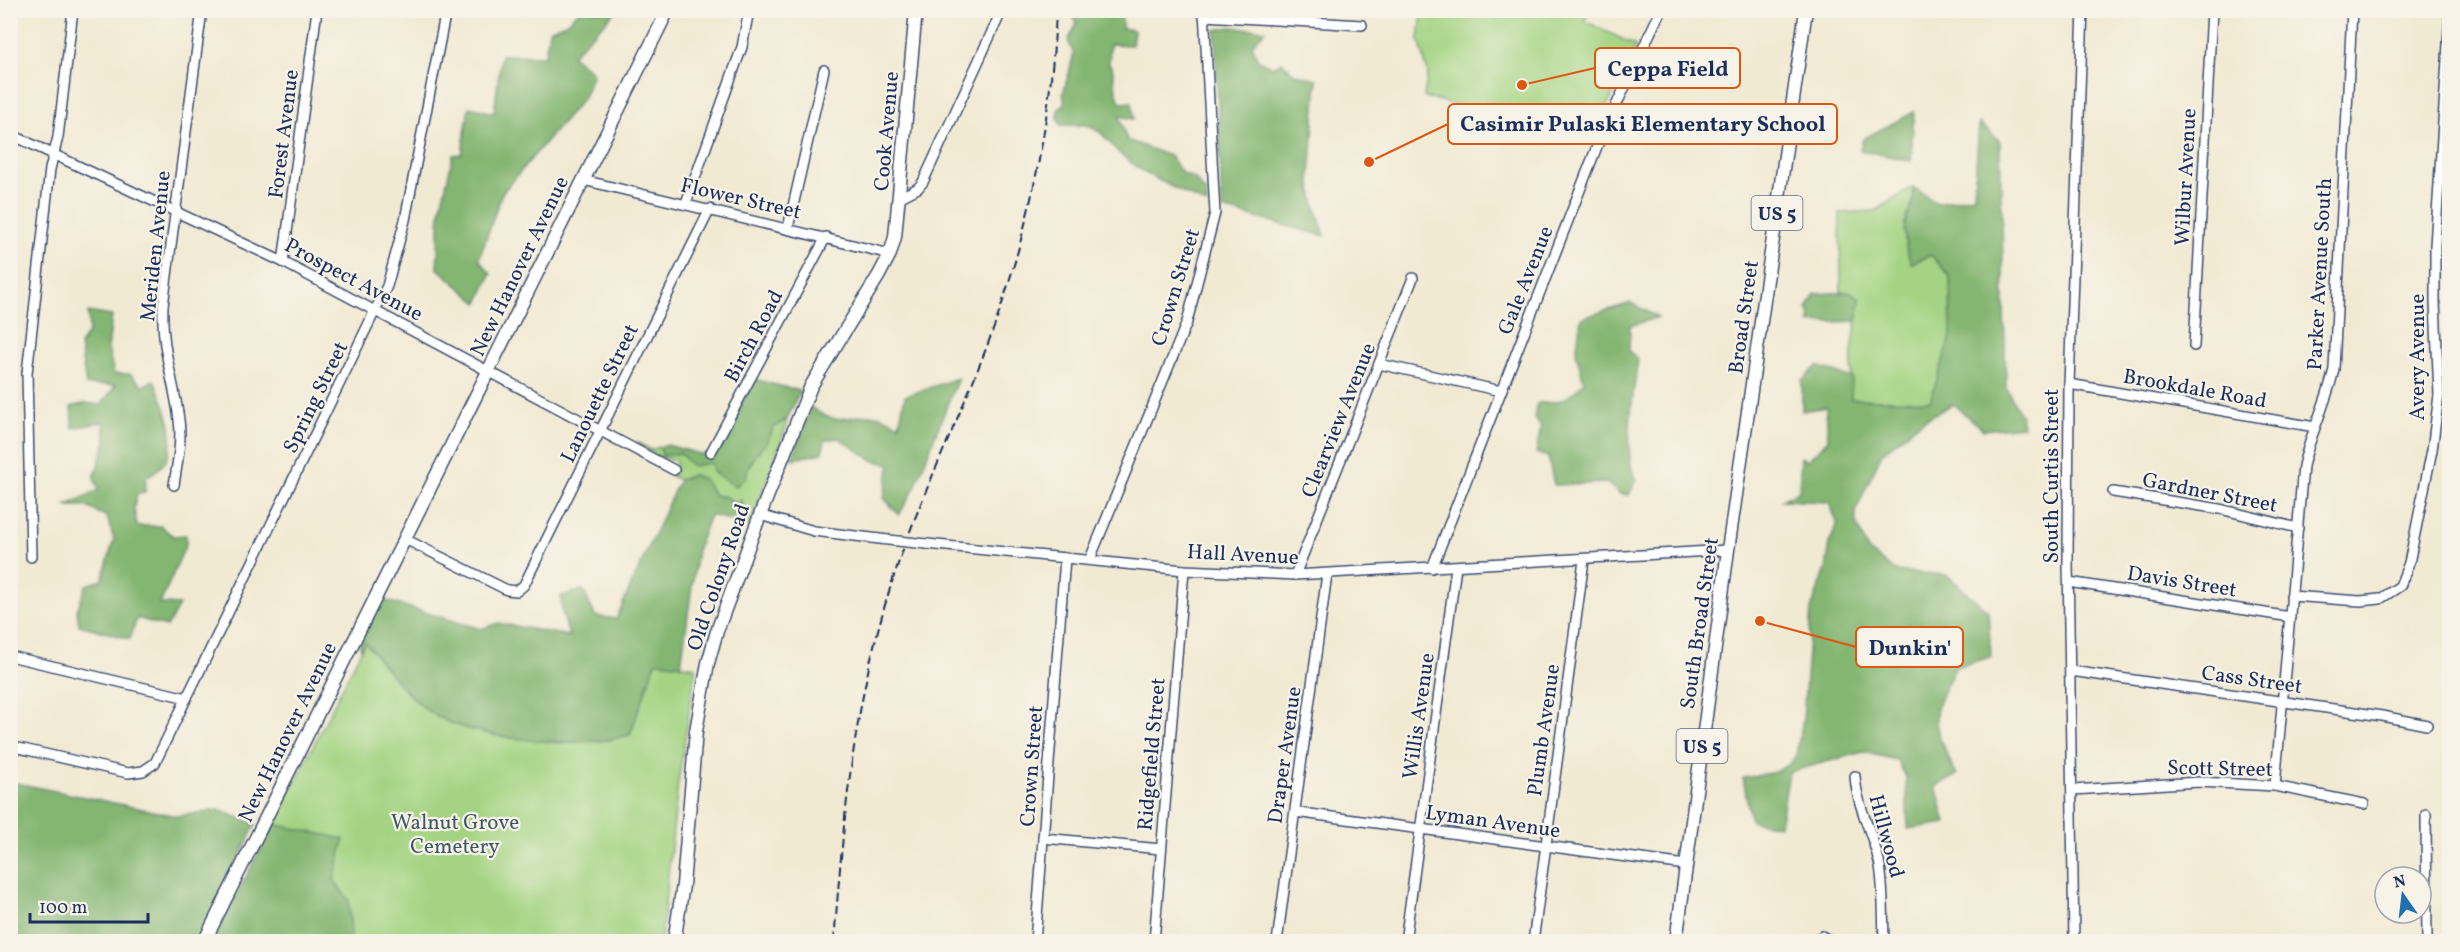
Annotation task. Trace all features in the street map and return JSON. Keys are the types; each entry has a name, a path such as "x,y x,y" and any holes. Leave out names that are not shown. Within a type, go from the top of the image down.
{"main road":[{"name":"New Hanover Avenue","path":"204,942 668,10"},
{"name":"Cook Avenue","path":"890,254 895,237 900,198 916,10"},
{"name":"Broad Street","path":"1749,416 1806,10"},
{"name":"Old Colony Road","path":"674,942 683,885 693,749 717,631 811,386 890,254"},
{"name":"South Broad Street","path":"1676,942 1728,550 1749,416"}],"street":[{"path":"31,557 27,373 73,10"},
{"name":"Meriden Avenue","path":"174,485 179,453 179,422 163,342 162,323 202,10"},
{"name":"Forest Avenue","path":"283,262 317,10"},
{"name":"Spring Street","path":"10,746 128,773 143,771 155,762 377,311 400,244 446,10"},
{"path":"686,204 742,47 749,10"},
{"path":"900,198 918,188 923,182 1002,10"},
{"name":"Gale Avenue","path":"1432,568 1598,144 1661,10"},
{"name":"South Curtis Street","path":"2074,942 2068,582 2069,384 2083,10"},
{"name":"Wilbur Avenue","path":"2194,346 2212,10"},
{"name":"Parker Avenue South","path":"2275,786 2303,466 2315,427 2330,391 2334,369 2352,10"},
{"path":"1204,13 1362,25"},
{"name":"Crown Street","path":"1090,560 1188,322 1215,213 1204,13"},
{"name":"Avery Avenue","path":"2291,596 2360,602 2380,599 2400,586 2409,563 2432,450 2439,395 2435,246 2450,13"},
{"path":"788,228 824,70"},
{"name":"Prospect Avenue","path":"10,134 283,262 674,470"},
{"name":"Flower Street","path":"583,180 890,254"},
{"name":"Lanouette Street","path":"405,539 507,590 517,591 524,585 710,209"},
{"name":"Birch Road","path":"711,452 826,237"},
{"name":"Clearview Avenue","path":"1295,575 1413,278"},
{"path":"1379,364 1501,391"},
{"name":"Brookdale Road","path":"2069,384 2315,427"},
{"name":"Gardner Street","path":"2114,492 2220,509 2298,528"},
{"name":"Hall Avenue","path":"760,515 814,531 888,540 1184,570 1295,575 1728,550"},
{"name":"Crown Street","path":"1035,942 1065,558"},
{"name":"Plumb Avenue","path":"1533,942 1584,560"},
{"name":"Willis Avenue","path":"1405,942 1456,567"},
{"name":"Ridgefield Street","path":"1154,942 1184,570"},
{"name":"Draper Avenue","path":"1277,942 1327,574"},
{"name":"Davis Street","path":"2068,582 2290,617"},
{"path":"10,656 187,699"},
{"name":"Cass Street","path":"2071,671 2382,716 2427,725"},
{"name":"Hillwood","path":"1855,776 1856,796 1880,865 1884,942"},
{"name":"Scott Street","path":"2073,790 2199,782 2275,786 2364,804"},
{"name":"Lyman Avenue","path":"1295,812 1686,865"},
{"path":"2426,814 2427,942"},
{"path":"1043,838 1161,849"},
{"path":"1814,942 1822,936 1832,942"}],"green space":[{"path":"579,11 616,11 572,55 593,73 584,97 502,193 479,259 491,274 478,303 437,268 440,211 453,155 462,154 469,107 494,113 501,55 545,56 549,30 566,23"},
{"path":"1069,11 1122,11 1122,28 1134,30 1132,45 1110,44 1109,65 1112,66 1120,103 1132,102 1134,119 1119,116 1127,140 1170,156 1182,173 1195,179 1206,193 1207,205 1145,173 1120,154 1100,132 1087,125 1061,125 1058,120 1058,110 1065,103 1063,94 1074,54 1068,41 1077,23"},
{"path":"1422,11 1589,11 1585,21 1636,46 1591,139 1424,97 1428,73 1419,40"},
{"path":"1231,27 1265,30 1252,45 1258,60 1273,67 1282,62 1295,74 1317,79 1310,178 1314,202 1325,236 1222,209 1215,30"},
{"path":"1914,112 1911,161 1860,150 1863,139"},
{"path":"1979,123 2000,141 2006,387 2021,416 2023,426 1983,430 1953,404 1922,421 1882,453 1856,510 1856,523 1868,550 1895,571 1947,575 1988,611 1991,657 1956,667 1937,708 1937,729 1957,775 1936,786 1946,823 1908,829 1906,777 1897,760 1863,752 1789,772 1780,826 1751,821 1743,778 1775,772 1790,764 1796,755 1803,720 1811,609 1826,569 1830,543 1837,522 1829,502 1782,500 1799,491 1801,457 1808,460 1828,440 1826,407 1802,411 1802,381 1817,366 1852,378 1851,399 1930,401 1951,337 1950,276 1931,255 1911,263 1905,239 1905,224 1913,200 1913,187 1937,203 1974,196"},
{"path":"1913,187 1913,200 1904,229 1907,249 1912,263 1931,255 1950,276 1951,337 1930,402 1851,399 1852,351 1860,299 1851,292 1841,292 1840,213 1875,211"},
{"path":"1851,292 1860,299 1857,321 1809,323 1811,315 1807,309 1815,294"},
{"path":"1631,303 1658,317 1630,326 1629,351 1638,360 1629,439 1632,470 1636,480 1629,495 1620,494 1607,483 1554,485 1548,457 1536,453 1541,427 1534,417 1538,403 1564,399 1584,382 1576,353 1581,318"},
{"path":"88,312 112,316 108,349 114,374 130,374 143,386 154,380 168,419 170,449 161,467 146,478 145,492 137,494 134,508 137,526 161,526 173,536 186,535 186,544 160,604 179,605 167,627 137,618 130,639 79,625 77,610 86,585 102,580 114,540 107,517 85,506 65,506 99,490 94,478 106,441 103,422 73,428 71,407 86,403 101,405 116,385 86,385 80,345 89,331"},
{"path":"958,378 915,487 899,515 884,498 890,464 874,461 839,438 825,440 822,453 792,459 811,407 820,414 837,419 876,415 899,425 905,396"},
{"path":"753,379 800,391 787,419 773,428 767,443 747,468 747,477 736,486 714,473 711,463 692,466 680,453 662,456 660,447 667,445 708,456 717,451 724,443"},
{"path":"787,419 785,431 750,526 738,522 743,517 741,500 737,504 726,497 714,495 704,479 693,475 679,480 671,476 676,472 676,461 659,457 638,446 637,442 651,450 660,447 663,456 680,453 711,463 714,473 736,486 760,449 767,443 773,428"},
{"path":"693,475 704,479 714,495 726,497 737,504 741,500 743,517 738,522 710,515 697,550 681,665 656,661 630,735 587,742 536,741 511,738 464,727 444,720 422,706 401,686 365,642 361,649 359,643 380,599 481,629 498,623 569,636 562,611 561,596 583,590 595,616 616,619 679,480"},
{"name":"Walnut Grove Cemetery","path":"365,642 408,694 498,735 559,743 611,740 656,661 696,667 678,783 661,941 351,941 349,901 334,880 274,824"},
{"path":"11,782 177,816 218,810 256,824 198,941 11,942"},
{"path":"274,824 344,839 334,880 349,901 351,941 212,941"}],"railway":[{"path":"834,942 847,800 870,663 907,538 985,351 1020,243 1045,128 1056,10"}],"place":[{"name":"Ceppa Field","path":"1522,85"},
{"name":"Casimir Pulaski Elementary School","path":"1369,162"},
{"name":"Dunkin'","path":"1760,621"}]}
